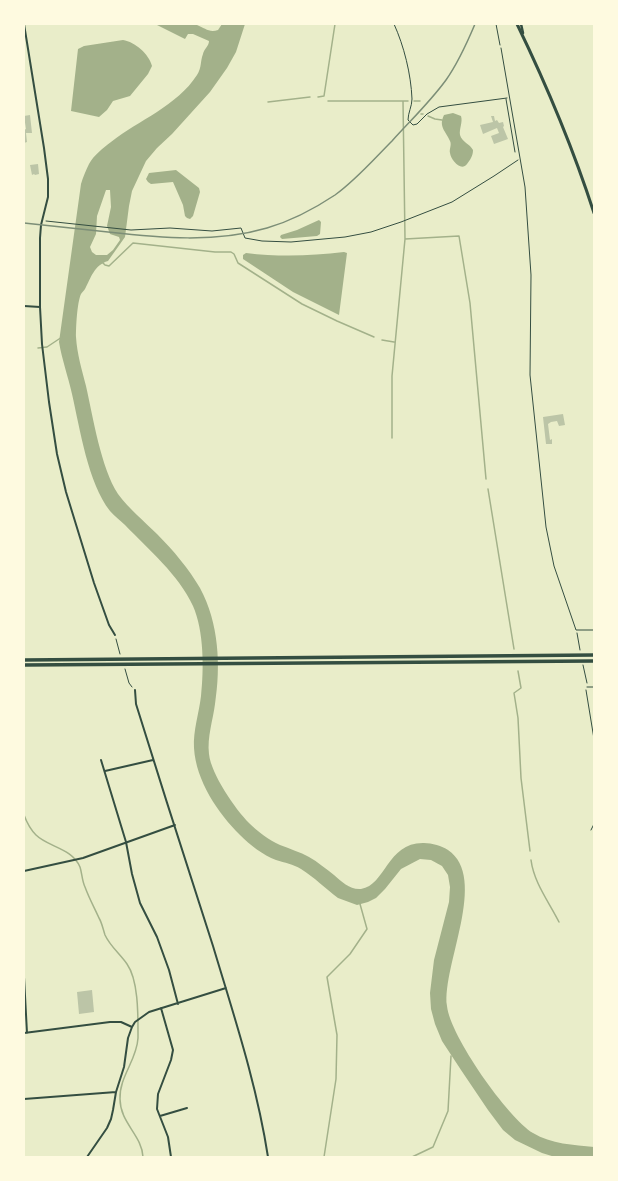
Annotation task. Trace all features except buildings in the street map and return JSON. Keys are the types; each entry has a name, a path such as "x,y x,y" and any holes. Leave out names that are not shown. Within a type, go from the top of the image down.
{"highway":[{"path":"24,660 397,658 592,655"},
{"path":"24,665 593,661"}],"main road":[{"path":"517,24 564,130 593,204 594,213"}],"street":[{"path":"24,24 48,179 48,197 42,220 40,238 40,307 42,345 50,409 57,454 66,492 94,583 109,625 115,635"},
{"path":"521,24 524,38"},
{"path":"24,306 40,307"},
{"path":"135,690 136,704 226,988 255,1089 268,1157"},
{"path":"101,760 126,842 132,874 140,903 157,937 169,970 178,1004"},
{"path":"105,771 153,760"},
{"path":"24,871 77,859 175,826"},
{"path":"24,977 25,1033 110,1022 121,1022 132,1027"},
{"path":"87,1157 109,1124 116,1092 124,1067 128,1038 132,1027 141,1016 161,1008 226,988"},
{"path":"161,1008 172,1050 171,1060 158,1094 157,1109 168,1136 171,1157"},
{"path":"24,1099 116,1092"},
{"path":"160,1116 187,1108"}],"lane":[{"path":"500,48 525,187 531,275 530,375 545,520 554,566 576,630 594,630"},
{"path":"587,687 594,688"},
{"path":"591,830 594,824"}],"path":[{"path":"394,24 404,51 409,74 412,100 408,120 413,125 417,124 427,114 439,107 506,98 515,152"},
{"path":"496,24 500,48"},
{"path":"42,220 131,230 170,228 212,231 241,228 244,237 249,240 291,242 345,237 371,232 402,222 452,202 520,158"},
{"path":"576,630 578,643"},
{"path":"115,635 120,654"},
{"path":"125,669 129,683 135,690"},
{"path":"587,687 586,694 594,739"}],"shaded area":[{"path":"155,24 194,24 212,31 218,30 222,24 245,24 236,52 210,92 146,161 132,191 125,237 108,261 96,269 85,290 81,294 78,309 76,337 98,442 112,483 118,494 127,505 163,540 186,567 200,588 211,616 215,630 218,660 217,690 209,741 209,754 214,771 224,791 243,817 252,826 264,836 276,843 312,859 350,887 361,889 369,886 376,880 394,856 402,849 412,845 424,843 440,846 448,850 460,863 464,880 464,901 461,923 447,989 447,1006 458,1036 482,1075 509,1111 522,1124 533,1133 547,1140 579,1146 594,1147 594,1157 555,1157 542,1153 515,1140 503,1130 488,1110 442,1041 431,1009 430,993 434,960 449,902 450,887 448,875 442,866 431,860 420,859 401,869 376,898 368,902 357,905 338,898 301,869 266,855 244,839 216,807 199,772 194,742 201,696 203,662 197,616 187,594 171,573 112,513 102,499 90,471 59,342 81,184 89,164 102,149 122,134 157,112 189,86 200,69 202,57 209,41 193,34 188,34 185,39","holes":["106,190 110,190 111,207 107,226 110,234 119,237 120,240 113,250 107,255 96,255 92,252 90,247 96,234 97,216"]},
{"path":"123,40 137,46 148,57 152,66 148,74 130,96 113,101 107,110 99,117 71,111 78,49 84,46"},
{"path":"453,113 461,116 462,121 460,135 473,150 469,161 462,167 454,162 451,156 451,142 442,126 442,119 444,115"},
{"path":"176,170 199,188 200,192 193,216 190,219 185,216 183,205 173,182 151,184 146,179 149,173"},
{"path":"319,220 321,222 320,234 317,236 282,239 280,237 281,235 297,230"},
{"path":"246,253 295,256 347,253 339,315 293,292 243,259 243,255"}],"waterway":[{"path":"318,97 324,96 335,24"},
{"path":"268,102 310,97"},
{"path":"328,101 408,101"},
{"path":"392,438 392,376 405,239 403,101"},
{"path":"414,101 420,101"},
{"path":"428,116 442,120"},
{"path":"405,239 459,236 470,303 486,479"},
{"path":"102,262 109,266 133,243 215,252 231,252 234,254 238,263 302,304 374,337"},
{"path":"38,348 47,347 62,337"},
{"path":"382,340 394,342"},
{"path":"488,489 514,649"},
{"path":"518,671 521,688 514,693 518,718 521,778 530,851"},
{"path":"24,815 29,826 36,835 66,852 76,861 80,867 84,885 101,922 105,935 131,971 136,990 138,1038 135,1054 122,1083 120,1099 123,1115 139,1142 143,1157"},
{"path":"531,860 535,877 559,922"},
{"path":"324,1157 336,1079 337,1035 327,977 350,954 367,929 360,904"},
{"path":"412,1157 433,1147 448,1111 451,1056"}],"railway":[{"path":"24,223 148,236 188,238 228,236 248,233 294,218 319,205 343,189 358,176 427,104 446,80 458,60 475,24"}]}
